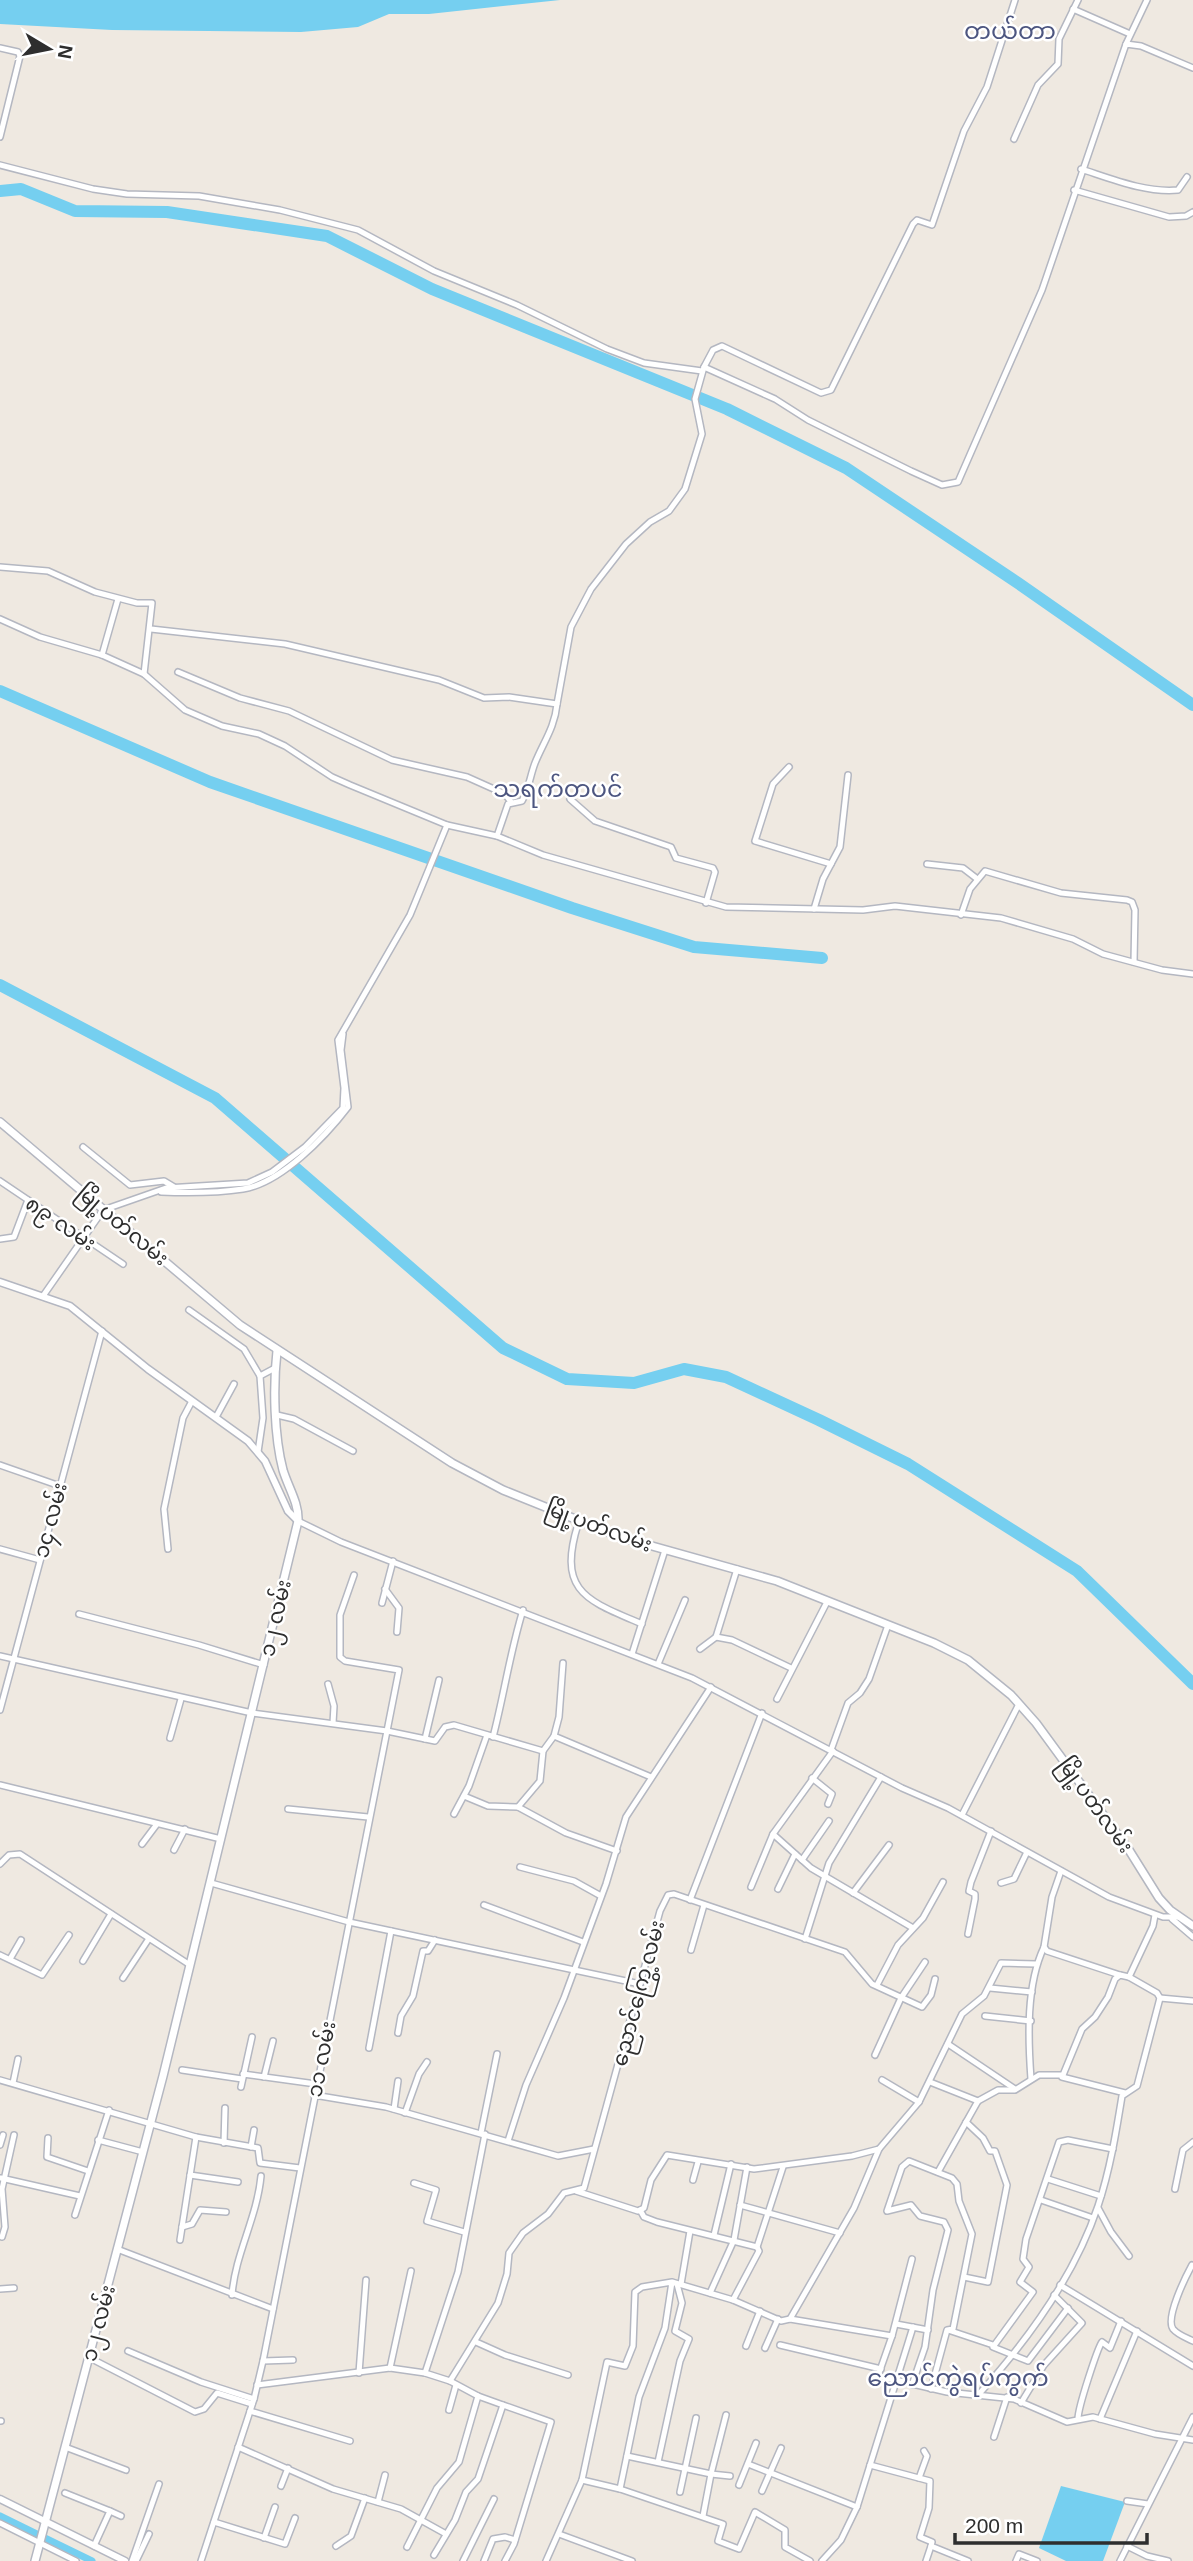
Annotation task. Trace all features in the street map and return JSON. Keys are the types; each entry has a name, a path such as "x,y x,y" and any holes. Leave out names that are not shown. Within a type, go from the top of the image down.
{"main road":[{"name":"မြို့ပတ်လမ်း","path":"0,1122 240,1325 452,1463 503,1490 579,1521 665,1550 737,1569 888,1625 968,1660 1019,1704 1092,1799 1159,1898 1175,1918 1193,1926"},
{"name":"၁၂ လမ်း","path":"34,2561 143,2152 298,1521 298,1510 283,1468 277,1416 277,1351"}],"street":[{"path":"497,836 506,808 511,802 522,801 536,760 554,725 571,626 591,589 626,544 650,522 669,511 685,489 702,434 695,399 702,371 713,350 722,346 821,393 831,390 913,224 917,220 932,225 964,131 987,87 1015,0"},
{"path":"1014,139 1038,85 1058,64 1059,39 1078,0"},
{"path":"0,165 93,189 127,194 199,196 281,210 346,226 434,271 517,305 607,349 644,363 702,371 775,399 808,421 911,471 951,485 958,482 967,467 1002,377 1026,328 1058,247 1081,169 1126,44 1147,0"},
{"path":"1073,9 1130,34"},
{"path":"1126,44 1141,46 1193,68"},
{"path":"0,48 18,52 20,56 0,137"},
{"path":"1081,169 1146,188 1167,190 1178,190 1187,177"},
{"path":"1074,190 1175,218 1193,212"},
{"path":"0,567 48,571 77,586 118,599 152,603 144,674"},
{"path":"102,655 118,599"},
{"path":"0,619 40,637 102,655 144,674 186,710 222,726 259,734 285,746 332,777 447,825 497,836 542,855 726,907 863,910 895,906 1007,920 1134,962 1193,974"},
{"path":"151,629 285,644 439,680 484,698 509,697 558,704"},
{"path":"178,672 240,698 289,711 392,760 467,778 505,794 511,802"},
{"path":"789,768 773,784 755,841 831,864"},
{"path":"814,909 840,847 848,775"},
{"path":"570,799 595,821 671,847 676,858 713,868 715,872 706,903"},
{"path":"158,1192 243,1189 284,1166 307,1149 348,1107 341,1049 344,1031 410,915 447,825"},
{"path":"927,864 963,868 976,878"},
{"path":"961,915 976,878 985,871 1061,893 1132,902 1135,910 1134,962"},
{"path":"83,1147 130,1185 164,1181 174,1187"},
{"path":"43,1296 103,1210 174,1187 248,1184 284,1166"},
{"name":"၈၉ လမ်း","path":"0,1181 123,1264"},
{"path":"0,1239 14,1237 28,1200"},
{"path":"0,1282 71,1306 192,1401 216,1416 258,1452 288,1511 298,1521 711,1687 881,1777 962,1815 1109,1897 1155,1915 1175,1918 1193,1937"},
{"path":"189,1310 244,1349 260,1376 263,1418 258,1452"},
{"name":"၁၄ လမ်း","path":"0,1710 102,1331"},
{"path":"260,1376 275,1368"},
{"path":"216,1416 234,1384"},
{"path":"168,1549 164,1509 183,1418 192,1401"},
{"path":"277,1416 294,1419 353,1451"},
{"path":"0,1465 60,1486"},
{"path":"579,1521 574,1545 573,1573 580,1592 595,1604 642,1623"},
{"path":"0,1549 40,1560"},
{"path":"632,1654 665,1550"},
{"path":"382,1603 393,1561"},
{"path":"700,1649 716,1637 737,1569"},
{"name":"၁၁ လမ်း","path":"201,2561 239,2447 263,2361 399,1670 345,1661 340,1657 340,1615 354,1574"},
{"path":"385,1589 399,1608 397,1632"},
{"path":"659,1664 685,1600"},
{"path":"777,1699 827,1602"},
{"path":"454,1814 500,1712 505,1676 523,1610"},
{"path":"79,1614 199,1644 264,1665"},
{"path":"751,1887 763,1853 773,1835 832,1750 848,1703 860,1693 869,1679 888,1625"},
{"path":"716,1637 732,1640 792,1668"},
{"path":"0,1656 252,1713 387,1731 435,1741 449,1725 543,1751"},
{"path":"517,1807 540,1781 543,1751 554,1736 563,1663"},
{"path":"425,1739 439,1680"},
{"path":"328,1684 334,1706 333,1723"},
{"path":"508,2141 526,2085 574,1970 601,1896 626,1817 711,1687"},
{"path":"170,1738 181,1699"},
{"path":"962,1815 1019,1704"},
{"path":"690,1900 762,1713"},
{"path":"554,1736 651,1777"},
{"path":"805,1939 832,1856 881,1777"},
{"path":"812,1778 832,1794 828,1804"},
{"path":"0,1784 222,1839"},
{"path":"464,1796 488,1807 517,1807 566,1833 617,1851"},
{"path":"288,1809 368,1817"},
{"path":"802,1860 829,1821"},
{"path":"142,1844 157,1824"},
{"path":"174,1850 185,1829"},
{"path":"968,1934 975,1899 969,1891 971,1882 991,1831"},
{"path":"773,1835 824,1877 913,1928"},
{"path":"853,1894 889,1845"},
{"path":"1001,1883 1014,1879 1027,1852"},
{"path":"0,1864 9,1855 20,1854 190,1965"},
{"path":"778,1889 795,1854"},
{"path":"520,1867 574,1881 601,1896"},
{"path":"1031,2079 1032,1992 1036,1964 1044,1947 1052,1897 1061,1871"},
{"path":"877,1985 898,1945 924,1916 943,1882"},
{"path":"211,1883 349,1922 640,1984"},
{"name":"ညောင်ကြွေ့လမ်း","path":"574,2190 583,2190 664,1900 674,1894 851,1956 866,1977 901,1998"},
{"path":"484,1905 583,1942"},
{"path":"691,1950 704,1905"},
{"path":"83,1961 111,1914"},
{"path":"1129,1977 1153,1926 1155,1915"},
{"path":"369,2048 391,1931"},
{"path":"0,1955 38,1973 45,1973 69,1935"},
{"path":"10,1959 21,1940"},
{"path":"123,1978 148,1940"},
{"path":"398,2033 401,2016 413,1996 423,1951 428,1951 435,1940"},
{"path":"938,2172 978,2101 998,2090 1016,2090 1041,2075 1062,2077 1125,2093 1134,2091 1137,2086 1159,1994 1129,1977 1047,1951 1044,1947"},
{"path":"875,2055 901,1998 925,1962"},
{"path":"546,2561 582,2480 607,2362 625,2366 633,2346 635,2292 642,2287 677,2283 733,2300 786,2322 790,2319 855,2208 879,2149 919,2102 962,2014 981,2001 1001,1963 1036,1964"},
{"path":"1062,2077 1082,2029 1095,2017 1108,1997 1115,1979 1120,1975"},
{"path":"901,1998 923,2007 931,1995 935,1979"},
{"path":"990,1988 1032,1992"},
{"path":"1160,1998 1193,2001"},
{"path":"985,2016 1031,2021"},
{"path":"242,2080 252,2037"},
{"path":"264,2077 272,2040"},
{"path":"948,2045 1016,2090"},
{"path":"425,2373 454,2289 497,2054"},
{"path":"13,2083 18,2059"},
{"path":"405,2113 419,2074 427,2062"},
{"path":"182,2070 242,2080 264,2077 317,2084"},
{"path":"0,2080 196,2137 251,2147 259,2150 260,2163 300,2168"},
{"path":"882,2080 919,2102"},
{"path":"394,2109 398,2081"},
{"path":"930,2082 978,2101"},
{"path":"979,2394 1055,2295 1098,2208 1125,2093"},
{"path":"314,2095 394,2109 558,2156 594,2149"},
{"path":"224,2143 225,2108"},
{"path":"75,2215 109,2110"},
{"path":"964,2277 985,2282 989,2280 1007,2185 995,2151 990,2151 983,2138 966,2122"},
{"path":"251,2147 254,2130"},
{"path":"0,2145 3,2135"},
{"path":"2,2236 5,2227 2,2178 14,2135"},
{"path":"180,2240 196,2137"},
{"path":"48,2138 47,2157 88,2171"},
{"path":"98,2140 143,2152"},
{"path":"993,2345 1033,2292 1020,2282 1028,2271 1023,2259 1026,2239 1061,2140 1113,2149"},
{"path":"1175,2189 1183,2150 1193,2142"},
{"path":"640,2210 644,2208 651,2180 664,2157 670,2155 698,2162 747,2167 783,2167 879,2149"},
{"path":"693,2180 698,2162"},
{"path":"912,2385 928,2330 936,2277 948,2230 944,2222 920,2216 911,2205 887,2211 906,2162 938,2172 957,2184 959,2201 972,2234 951,2331"},
{"path":"714,2235 731,2164"},
{"path":"710,2293 734,2240 747,2167"},
{"path":"733,2300 759,2251 757,2247 783,2167"},
{"path":"190,2175 238,2182"},
{"path":"232,2295 239,2252 252,2222 261,2176"},
{"path":"2,2178 80,2196"},
{"path":"1048,2179 1101,2196"},
{"path":"414,2183 436,2190 427,2221 464,2232"},
{"path":"449,2410 453,2383 498,2303 507,2274 509,2253 523,2233 548,2214 556,2200 574,2190 640,2210 643,2217 757,2247"},
{"path":"1041,2200 1093,2218"},
{"path":"740,2205 839,2232"},
{"path":"1098,2208 1129,2256"},
{"path":"182,2227 192,2224 200,2210 226,2212"},
{"path":"620,2489 639,2397 665,2329 690,2231"},
{"path":"117,2249 273,2309"},
{"path":"912,2259 896,2324 878,2376 931,2389 1007,2397 1058,2419 1087,2416 1193,2440"},
{"path":"1192,2265 1177,2296 1171,2323 1173,2329 1193,2341"},
{"path":"390,2368 411,2272"},
{"path":"359,2373 366,2280"},
{"path":"658,2462 682,2353 689,2339 675,2331 682,2303 677,2283"},
{"path":"1060,2285 1193,2366"},
{"path":"0,2289 14,2288"},
{"path":"1021,2403 1044,2365 1080,2326 1081,2321 1055,2295"},
{"path":"931,2389 947,2330 1030,2360 1068,2308"},
{"path":"746,2346 760,2311"},
{"path":"765,2348 778,2319"},
{"path":"790,2319 892,2336"},
{"path":"1078,2419 1079,2406 1093,2370 1098,2347 1102,2342 1110,2348 1121,2321"},
{"path":"896,2324 928,2330"},
{"path":"822,2561 841,2540 857,2507 913,2327"},
{"path":"1100,2419 1137,2331"},
{"path":"476,2342 505,2355 568,2375"},
{"path":"780,2346 881,2368"},
{"path":"128,2351 217,2390 253,2401"},
{"path":"88,2357 195,2412 204,2409 217,2390"},
{"path":"263,2361 293,2360"},
{"path":"257,2385 390,2368 425,2373 478,2396 551,2422 515,2540 505,2561"},
{"path":"407,2547 438,2488 459,2462 478,2396"},
{"path":"994,2437 1007,2397"},
{"path":"434,2555 466,2492 478,2479 503,2405"},
{"path":"250,2411 350,2441"},
{"path":"703,2516 726,2415"},
{"path":"1120,2561 1193,2417"},
{"path":"680,2492 696,2418"},
{"path":"739,2485 757,2443"},
{"path":"65,2446 126,2470"},
{"path":"239,2447 333,2489 378,2502 423,2520 446,2534"},
{"path":"762,2491 781,2448"},
{"path":"919,2478 927,2456 924,2451"},
{"path":"627,2456 730,2476"},
{"path":"748,2464 857,2507"},
{"path":"870,2465 930,2481 929,2508 920,2537 932,2542 926,2561"},
{"path":"281,2486 288,2468"},
{"path":"378,2502 385,2475"},
{"path":"582,2480 620,2489 723,2524 718,2541 739,2549 755,2512 763,2516 765,2521 787,2532 785,2547 810,2561"},
{"path":"134,2561 159,2484"},
{"path":"65,2493 121,2516"},
{"path":"336,2546 351,2536 365,2498"},
{"path":"0,2499 125,2561"},
{"path":"463,2561 494,2499"},
{"path":"1127,2501 1148,2504"},
{"path":"264,2538 275,2507"},
{"path":"94,2546 110,2511"},
{"path":"214,2522 285,2544 295,2518"},
{"path":"0,2523 41,2537 72,2560"},
{"path":"134,2561 149,2534"},
{"path":"559,2534 630,2560"},
{"path":"484,2561 493,2539 505,2537 515,2540"},
{"path":"931,2546 967,2561"},
{"path":"1126,2546 1147,2556 1168,2561"},
{"path":"946,2561 949,2553"},
{"path":"1016,2561 1019,2554 1037,2561"}],"water":[{"path":"0,0 560,0 429,14 389,14 358,27 301,32 112,30 0,24"},
{"path":"1061,2486 1125,2502 1103,2561 1066,2561 1039,2548"}],"waterway":[{"path":"0,191 21,189 75,211 167,212 327,236 432,289 727,409 846,468 1193,705"},
{"path":"0,691 210,782 572,908 694,947 822,958"},
{"path":"0,985 215,1098 503,1348 567,1379 634,1383 684,1369 726,1377 819,1420 908,1464 1077,1571 1193,1684"},
{"path":"0,2516 92,2561"}],"district":[{"name":"တယ်တာ","path":"1010,30"},
{"name":"သရက်တပင်","path":"558,788"},
{"name":"ညောင်ကွဲရပ်ကွက်","path":"958,2377"}]}
